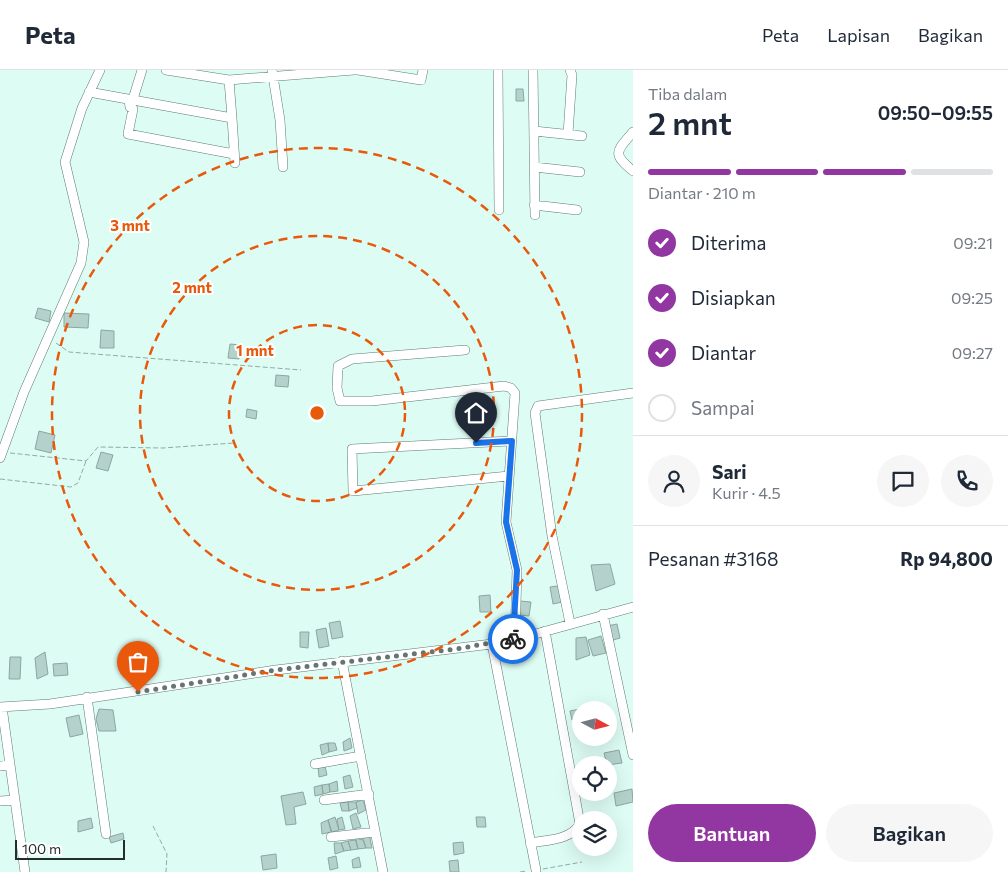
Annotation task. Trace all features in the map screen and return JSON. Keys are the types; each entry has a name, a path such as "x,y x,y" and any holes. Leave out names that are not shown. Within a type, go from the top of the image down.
{"street":[{"path":"1,455 24,392 78,272 84,253 82,227 65,162 82,108 100,70"},
{"path":"142,70 131,99 130,107 133,109 128,134 235,159 229,80"},
{"path":"166,70 229,80 273,74 354,70"},
{"path":"358,70 421,80 423,70"},
{"path":"498,70 500,210"},
{"path":"533,70 534,215"},
{"path":"568,134 572,75 570,70"},
{"path":"273,74 280,120 282,167"},
{"path":"90,92 232,118"},
{"path":"534,131 582,136"},
{"path":"633,132 620,148 618,154 620,160 633,171"},
{"path":"534,167 580,172"},
{"path":"534,205 577,210"},
{"path":"465,350 352,359 338,366 338,396 340,401 372,401 504,386 511,388 515,393 506,522 517,570 518,638"},
{"path":"570,623 552,536 535,413 538,406 633,393"},
{"path":"509,476 353,491 352,449 512,441"},
{"path":"25,872 1,707 50,704 87,697 121,695 342,661 492,644 633,607"},
{"path":"603,614 633,755"},
{"path":"530,843 567,836 577,830 580,824 545,631"},
{"path":"492,644 536,870"},
{"path":"342,661 369,794 380,871"},
{"path":"87,697 106,834"},
{"path":"315,764 361,756"},
{"path":"0,766 10,764"},
{"path":"324,800 369,794"},
{"path":"0,800 15,800"},
{"path":"331,837 375,832"}],"path":[{"path":"49,339 68,352 301,370"},
{"path":"0,479 71,487 78,483 86,460 98,447 163,448 234,443"},
{"path":"1,455 86,460"},
{"path":"154,826 167,854 166,872"},
{"path":"520,872 582,862"}],"building":[{"path":"516,89 523,89 524,101 516,101"},
{"path":"38,308 51,311 49,322 35,318"},
{"path":"64,313 89,314 88,328 64,327"},
{"path":"101,330 114,331 114,348 100,348"},
{"path":"230,344 241,345 239,359 228,358"},
{"path":"276,375 289,376 288,387 275,386"},
{"path":"247,409 257,411 256,419 246,417"},
{"path":"39,431 55,435 51,453 35,449"},
{"path":"101,452 113,455 108,471 96,468"},
{"path":"610,564 615,584 596,591 591,565"},
{"path":"564,585 567,601 553,604 550,587"},
{"path":"490,595 491,612 480,612 479,596"},
{"path":"520,601 531,602 529,616 519,615"},
{"path":"340,621 343,637 332,639 329,623"},
{"path":"617,624 620,638 610,641 607,626"},
{"path":"326,628 329,646 319,648 316,630"},
{"path":"300,632 309,632 308,648 300,647"},
{"path":"601,636 606,653 593,656 588,640"},
{"path":"586,637 590,655 576,660 576,638"},
{"path":"45,652 48,674 37,679 35,658"},
{"path":"10,657 21,657 20,679 9,679"},
{"path":"67,663 68,675 54,676 53,664"},
{"path":"99,709 113,710 116,731 99,731 96,719"},
{"path":"79,715 83,734 70,737 66,718"},
{"path":"350,738 352,748 344,751 343,742"},
{"path":"328,743 335,743 337,750 329,752"},
{"path":"328,743 329,752 322,755 320,745"},
{"path":"619,750 622,763 617,764 617,756 605,756 604,753"},
{"path":"325,766 327,775 319,777 318,767"},
{"path":"350,775 353,787 345,789 343,777"},
{"path":"337,781 338,791 330,792 329,784"},
{"path":"329,784 330,792 323,794 322,785"},
{"path":"322,785 323,794 315,796 314,787"},
{"path":"632,789 633,802 616,806 617,792"},
{"path":"303,792 306,804 294,807 296,824 286,825 281,796"},
{"path":"363,800 366,810 358,814 356,802"},
{"path":"348,802 356,802 357,808 349,811"},
{"path":"348,802 349,811 342,811 340,803"},
{"path":"356,813 361,827 353,829 350,816"},
{"path":"335,817 339,830 332,832 328,820"},
{"path":"342,817 345,829 339,830 337,819"},
{"path":"476,817 485,817 486,827 477,827"},
{"path":"91,818 93,828 78,832 78,821"},
{"path":"328,820 331,832 322,834 321,823"},
{"path":"123,833 124,839 111,843 109,837"},
{"path":"369,833 372,848 366,848 362,836"},
{"path":"355,838 363,840 366,848 358,849"},
{"path":"356,840 358,849 351,850 348,841"},
{"path":"348,841 351,850 344,851 341,843"},
{"path":"463,842 464,853 454,855 453,843"},
{"path":"334,843 341,843 344,851 335,854"},
{"path":"276,854 277,868 263,870 261,856"},
{"path":"336,856 338,868 330,870 328,858"},
{"path":"359,857 361,867 353,868 352,860"},
{"path":"458,860 459,872 450,872 449,861"}],"way so far":[{"path":"138,692 276,670 456,649 513,639"}],"route":[{"path":"476,443 512,441 506,522 517,570 515,639 513,639"}]}
